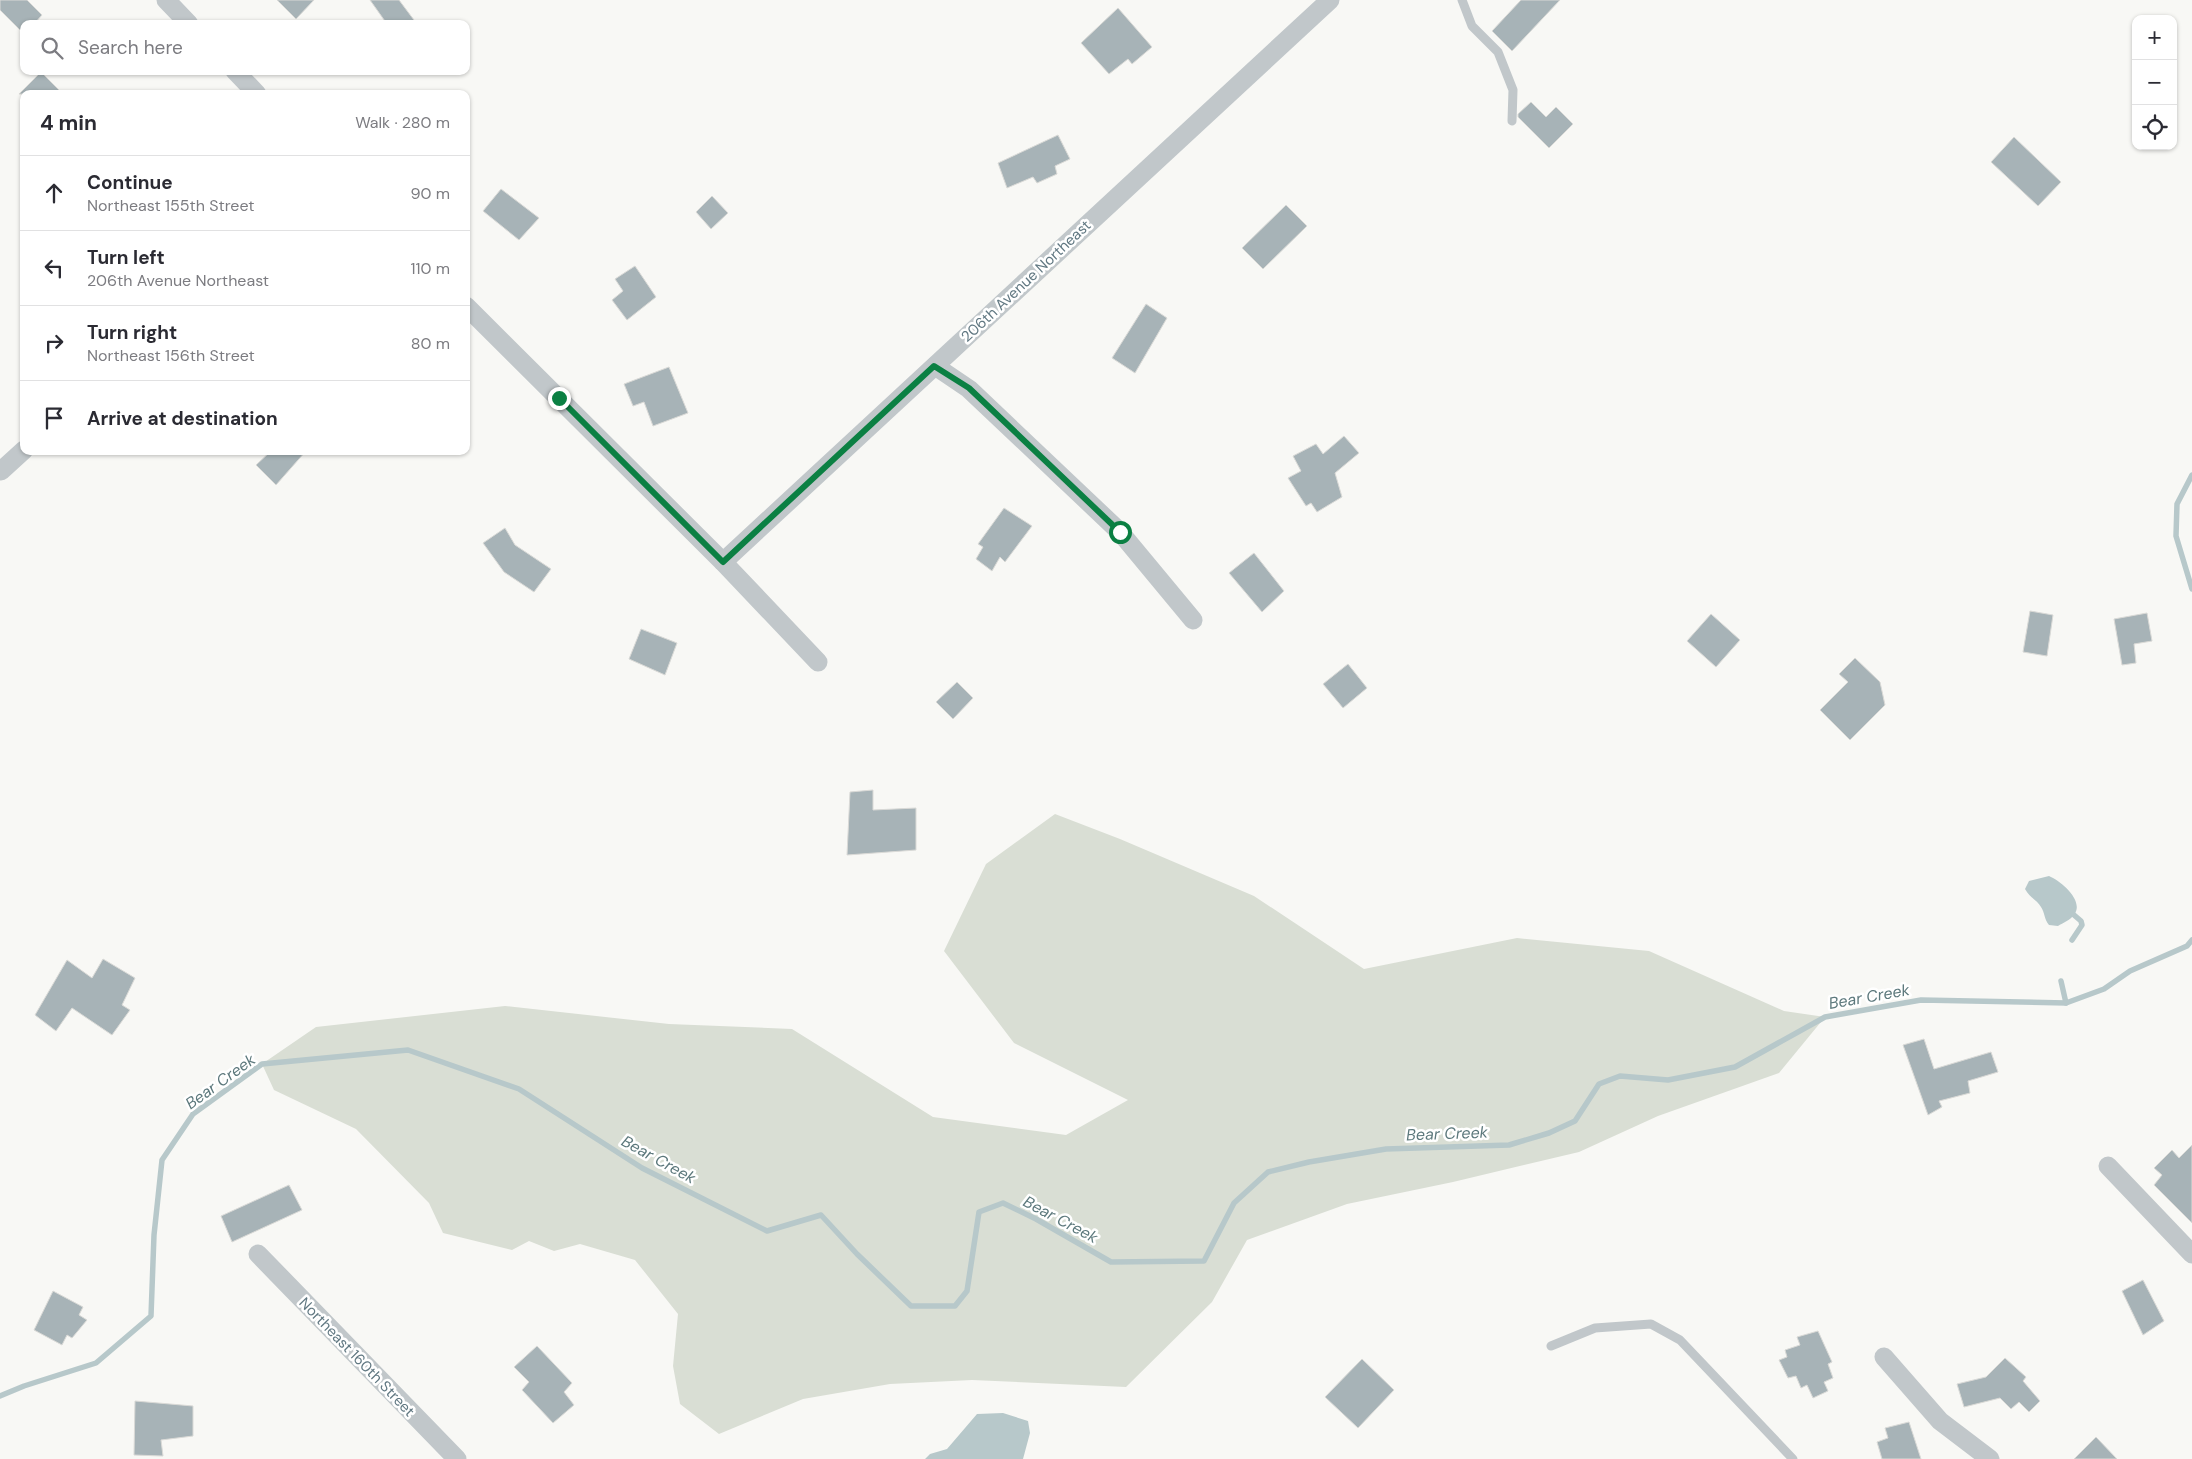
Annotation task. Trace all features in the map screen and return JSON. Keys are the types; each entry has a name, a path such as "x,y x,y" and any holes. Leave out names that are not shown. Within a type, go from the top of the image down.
{"street":[{"path":"166,0 185,20"},
{"name":"206th Avenue Northeast","path":"723,562 1330,0"},
{"path":"239,75 253,90"},
{"path":"470,310 723,562 818,662"},
{"path":"934,366 969,388 1120,532 1193,620"},
{"path":"1,471 20,454"},
{"path":"2108,1166 2192,1254"},
{"name":"Northeast 160th Street","path":"258,1254 457,1459"},
{"path":"1884,1357 1940,1421 1990,1459"}],"lane":[{"path":"1462,0 1472,26 1498,52 1513,90 1512,121"},
{"path":"1551,1346 1595,1328 1651,1324 1680,1340 1793,1459"}],"shaded area":[{"path":"1055,814 1120,839 1254,896 1364,969 1517,938 1649,951 1784,1011 1825,1017 1779,1073 1658,1116 1579,1152 1453,1182 1347,1204 1247,1240 1212,1302 1126,1387 972,1380 890,1384 803,1399 719,1434 680,1404 673,1366 678,1314 635,1260 580,1244 554,1251 529,1241 512,1250 443,1233 429,1203 356,1129 274,1090 262,1064 316,1027 505,1006 669,1024 792,1029 933,1117 1066,1135 1128,1100 1014,1043 944,951 986,864"},
{"path":"2049,876 2060,882 2070,892 2076,904 2077,910 2074,915 2058,926 2049,925 2038,902 2025,889 2029,881"},
{"path":"1003,1413 1028,1421 1030,1433 1023,1459 925,1459 930,1454 947,1449 977,1414"}],"building":[{"path":"0,0 27,0 42,15 38,20 20,20 20,30 0,10"},
{"path":"277,0 314,0 296,19"},
{"path":"370,0 399,0 414,20 384,20"},
{"path":"1521,0 1560,0 1512,51 1492,31"},
{"path":"1118,8 1152,47 1132,64 1128,59 1109,74 1081,43"},
{"path":"38,75 44,75 59,90 23,90"},
{"path":"1531,102 1546,117 1556,107 1573,124 1549,148 1518,117 1518,114"},
{"path":"1058,135 1070,159 1055,166 1057,174 1037,183 1033,177 1007,188 998,163"},
{"path":"2014,137 2061,182 2038,206 1991,162"},
{"path":"501,189 539,218 519,240 483,211"},
{"path":"712,196 728,213 711,229 696,212"},
{"path":"1286,205 1307,226 1263,269 1242,248"},
{"path":"635,266 656,297 627,320 612,300 623,291 615,279"},
{"path":"1146,304 1167,318 1135,373 1112,358"},
{"path":"669,367 688,413 653,426 644,402 633,406 624,384"},
{"path":"1344,436 1359,453 1335,473 1342,497 1317,512 1311,503 1306,506 1288,478 1301,471 1293,456 1316,444 1323,454"},
{"path":"267,455 302,455 276,485 256,465"},
{"path":"1004,508 1032,526 1005,562 1000,557 992,571 976,559 983,547 978,544"},
{"path":"505,528 515,545 551,569 534,592 504,572 483,543"},
{"path":"1254,553 1284,591 1262,612 1229,573"},
{"path":"2030,611 2053,615 2047,656 2023,652"},
{"path":"2147,613 2152,641 2134,644 2136,663 2122,665 2114,619"},
{"path":"1711,614 1740,640 1716,667 1687,641"},
{"path":"641,629 677,643 665,675 629,659"},
{"path":"1855,658 1880,682 1885,705 1850,740 1820,710 1848,682 1839,674"},
{"path":"1348,664 1367,688 1343,708 1323,684"},
{"path":"957,682 973,698 953,719 936,702"},
{"path":"873,790 873,810 916,808 916,850 847,855 850,792"},
{"path":"103,959 135,978 122,1005 130,1010 112,1035 72,1008 56,1031 35,1015 67,960 92,978"},
{"path":"1924,1039 1934,1069 1991,1052 1998,1072 1968,1081 1970,1093 1939,1101 1942,1107 1928,1115 1903,1045"},
{"path":"2192,1145 2192,1223 2154,1185 2162,1175 2154,1168 2172,1150 2179,1158"},
{"path":"289,1185 302,1210 232,1242 221,1216"},
{"path":"2143,1280 2164,1321 2143,1335 2122,1291"},
{"path":"53,1291 83,1307 79,1315 87,1320 72,1338 67,1335 62,1345 34,1330"},
{"path":"1818,1331 1832,1362 1828,1364 1833,1378 1824,1382 1828,1391 1813,1398 1807,1385 1801,1388 1796,1376 1788,1378 1779,1360 1787,1357 1785,1350 1800,1345 1797,1337"},
{"path":"537,1346 572,1383 564,1392 574,1405 553,1423 522,1390 529,1382 514,1367"},
{"path":"2005,1358 2026,1377 2023,1381 2040,1401 2029,1412 2019,1402 2011,1409 2000,1398 1964,1407 1957,1384 1986,1377"},
{"path":"1362,1359 1394,1390 1358,1428 1325,1397"},
{"path":"135,1401 193,1406 193,1436 161,1440 163,1456 134,1455"},
{"path":"1909,1422 1921,1459 1882,1459 1877,1442 1888,1438 1885,1428"},
{"path":"2096,1437 2117,1459 2074,1459"}],"waterway":[{"name":"Bear Creek","path":"2192,475 2177,504 2176,536 2192,589"},
{"path":"2072,940 2082,925 2081,921 2074,915"},
{"name":"Bear Creek","path":"0,1396 24,1386 96,1363 151,1316 154,1235 162,1160 193,1114 262,1064 408,1050 519,1089 642,1168 767,1231 821,1215 857,1254 911,1306 955,1306 967,1291 979,1212 1003,1203 1036,1219 1111,1262 1204,1261 1234,1203 1268,1172 1309,1162 1386,1149 1509,1145 1549,1133 1575,1121 1599,1084 1620,1076 1668,1080 1735,1067 1825,1017 1921,1000 2066,1003 2104,989 2130,971 2187,946 2192,940"},
{"path":"2061,981 2066,1003"}],"route":[{"path":"559,398 723,562 934,366 969,388 1120,532"}]}
